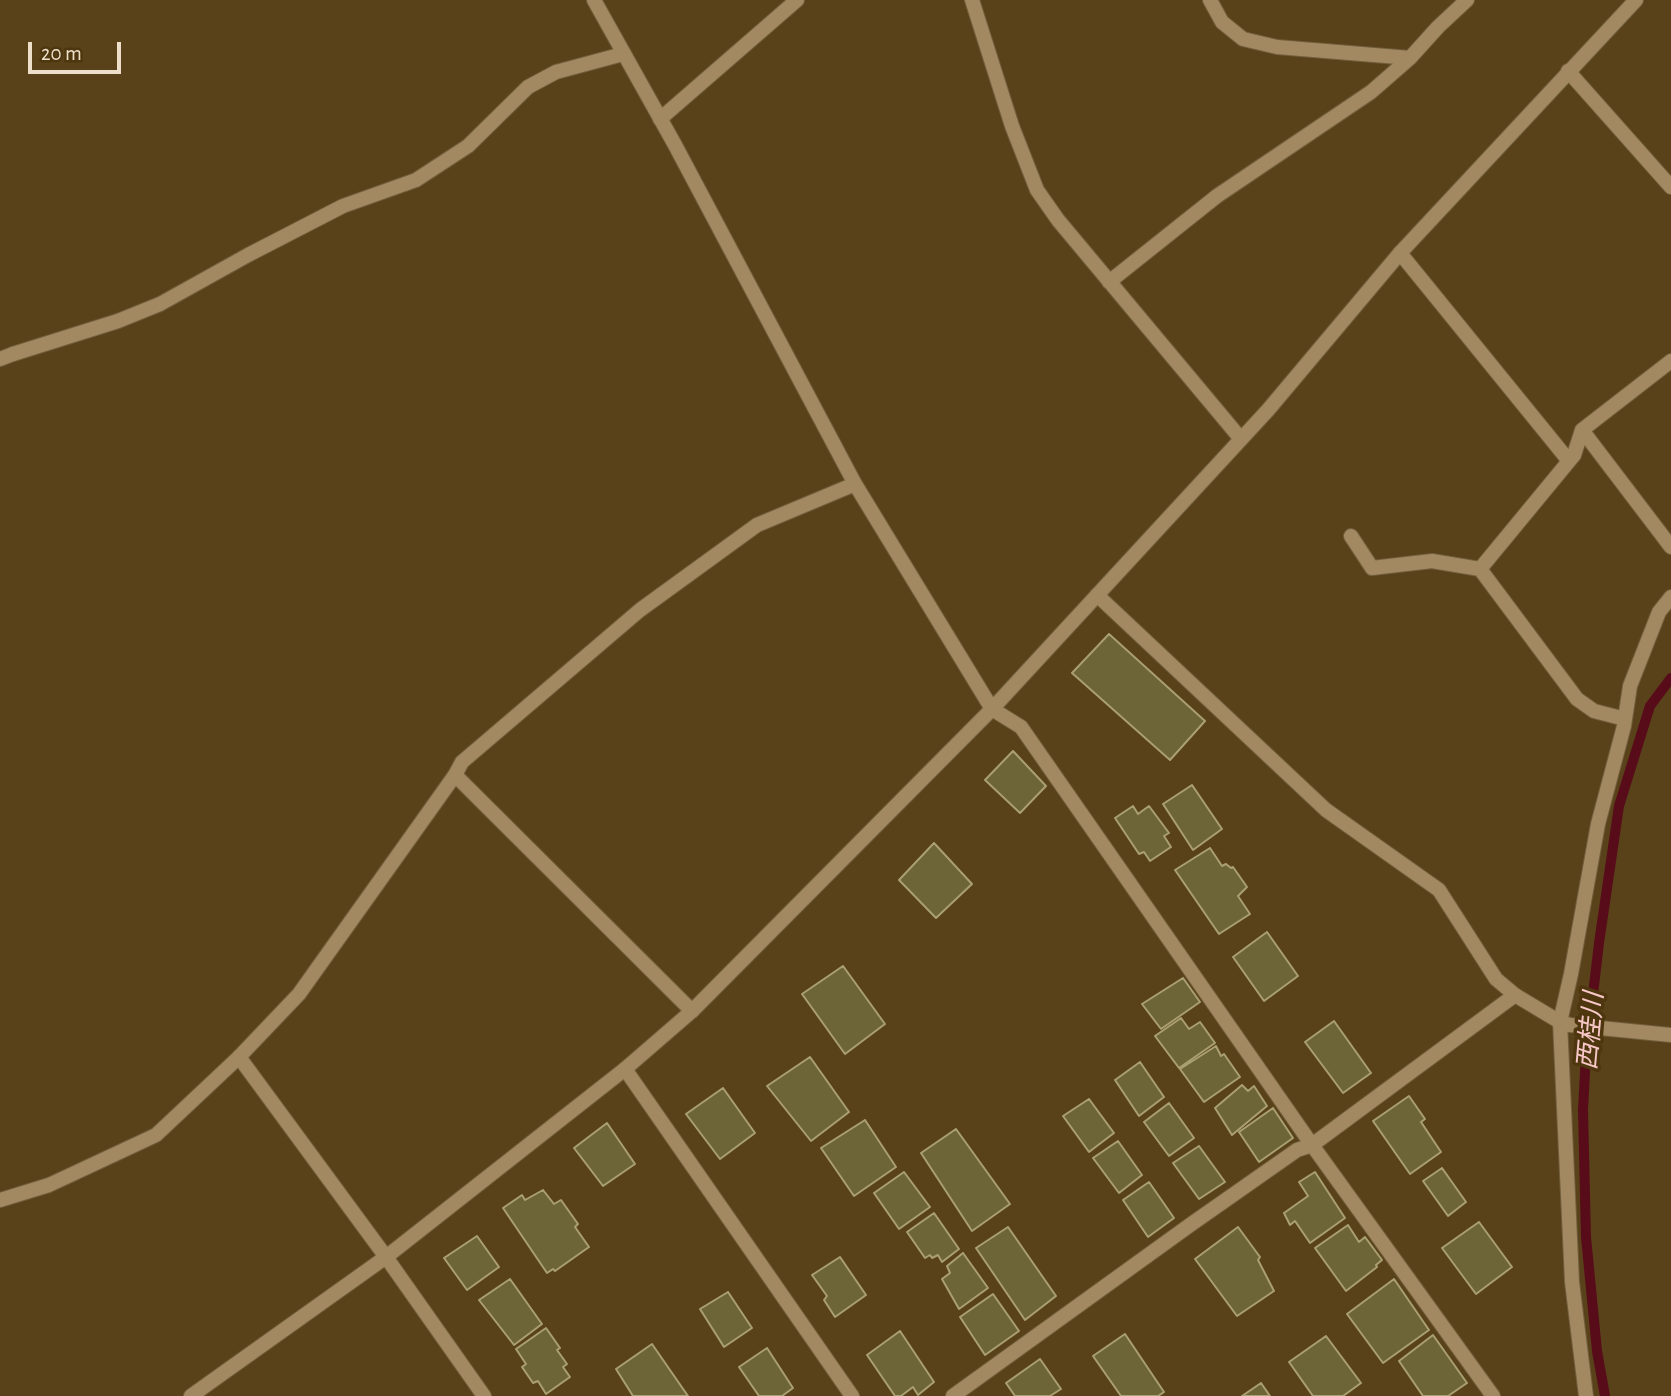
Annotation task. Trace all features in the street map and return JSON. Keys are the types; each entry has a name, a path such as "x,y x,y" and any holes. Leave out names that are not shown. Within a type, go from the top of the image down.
{"street":[{"path":"594,0 855,484 992,709 1021,727 1312,1145 1493,1396"},
{"path":"660,119 797,0"},
{"path":"972,0 1012,126 1037,190 1058,220 1241,439"},
{"path":"1210,0 1222,22 1243,39 1277,47 1410,58"},
{"path":"1109,282 1207,204 1371,92 1410,58 1438,26 1467,0"},
{"path":"191,1396 386,1256 625,1069 692,1011 992,709 1241,439 1400,253 1636,0"},
{"path":"6,356 118,321 160,304 343,206 416,180 468,146 528,87 556,72 623,54"},
{"path":"1568,71 1671,187"},
{"path":"1400,253 1569,461"},
{"path":"1480,569 1574,455 1582,430 1671,362"},
{"path":"1582,430 1671,547"},
{"path":"0,1200 49,1185 156,1135 239,1057 299,994 463,762 640,610 757,526 855,484"},
{"path":"1351,536 1372,568 1432,561 1480,569 1577,699 1594,711 1625,719"},
{"path":"1097,595 1326,810 1439,890 1496,979 1515,995 1565,1024 1671,1035"},
{"path":"1586,1396 1572,1282 1563,1001 1571,974 1598,824 1625,719 1630,686 1659,611 1671,597"},
{"path":"455,775 692,1011"},
{"path":"953,1396 1297,1150 1312,1145 1515,995"},
{"path":"239,1057 386,1256 484,1396"},
{"path":"625,1069 852,1396"}],"building":[{"path":"1109,634 1205,721 1170,760 1072,673"},
{"path":"1013,751 1046,786 1020,813 985,780"},
{"path":"1192,785 1222,829 1193,850 1163,804"},
{"path":"1133,806 1138,814 1149,806 1169,833 1164,836 1171,847 1150,861 1144,852 1139,854 1115,818"},
{"path":"934,843 972,884 936,918 899,880"},
{"path":"1210,848 1222,866 1226,864 1233,867 1247,887 1238,896 1250,914 1219,934 1175,870"},
{"path":"1267,932 1298,976 1264,1001 1233,957"},
{"path":"843,966 885,1024 845,1054 802,994"},
{"path":"1183,978 1200,1002 1161,1029 1142,1004"},
{"path":"1181,1018 1189,1029 1200,1022 1215,1043 1179,1068 1155,1036"},
{"path":"1334,1021 1371,1073 1343,1093 1305,1042"},
{"path":"1216,1046 1221,1056 1224,1054 1240,1077 1204,1102 1180,1069"},
{"path":"810,1057 849,1112 811,1141 767,1086"},
{"path":"1140,1062 1164,1097 1139,1116 1115,1080"},
{"path":"1242,1085 1248,1091 1254,1086 1267,1106 1232,1135 1215,1108"},
{"path":"723,1088 755,1133 720,1159 686,1114"},
{"path":"1409,1096 1425,1119 1421,1122 1441,1152 1410,1174 1373,1121"},
{"path":"1089,1099 1114,1133 1089,1152 1063,1116"},
{"path":"1169,1103 1194,1138 1169,1156 1144,1122"},
{"path":"1273,1108 1293,1138 1259,1162 1239,1132"},
{"path":"865,1120 896,1167 854,1196 821,1148"},
{"path":"607,1123 635,1164 603,1186 574,1148"},
{"path":"956,1129 1010,1204 972,1231 921,1153"},
{"path":"1118,1141 1142,1175 1119,1193 1093,1158"},
{"path":"1199,1146 1225,1182 1199,1199 1173,1163"},
{"path":"1442,1168 1466,1202 1448,1216 1423,1181"},
{"path":"904,1172 930,1207 899,1229 874,1193"},
{"path":"1315,1172 1345,1218 1310,1243 1295,1221 1290,1225 1284,1213 1308,1196 1299,1182"},
{"path":"1149,1182 1174,1218 1148,1237 1123,1200"},
{"path":"543,1190 554,1204 561,1200 578,1224 575,1227 589,1247 555,1271 553,1269 547,1273 503,1208 522,1195 525,1200"},
{"path":"934,1213 959,1249 942,1262 938,1255 925,1258 907,1232"},
{"path":"1479,1222 1512,1267 1476,1294 1442,1248"},
{"path":"1348,1225 1359,1242 1365,1237 1382,1260 1346,1291 1315,1248"},
{"path":"1008,1227 1056,1296 1025,1320 976,1248"},
{"path":"1238,1227 1260,1257 1258,1260 1274,1291 1237,1316 1195,1259"},
{"path":"477,1236 499,1267 467,1290 444,1258"},
{"path":"963,1253 988,1288 959,1309 942,1279 950,1273 947,1266"},
{"path":"840,1257 866,1295 835,1317 824,1300 827,1296 812,1275"},
{"path":"510,1279 542,1324 514,1345 479,1300"},
{"path":"1394,1279 1429,1330 1383,1363 1347,1314"},
{"path":"728,1292 752,1328 724,1347 700,1309"},
{"path":"993,1294 1019,1331 985,1355 960,1317"},
{"path":"546,1328 560,1348 557,1350 567,1364 563,1367 570,1377 546,1394 538,1381 533,1383 522,1367 526,1364 516,1349"},
{"path":"900,1331 934,1382 918,1395 913,1387 901,1396 895,1396 867,1355"},
{"path":"1125,1334 1164,1392 1158,1396 1121,1396 1093,1356"},
{"path":"1433,1335 1467,1383 1448,1396 1423,1396 1399,1361"},
{"path":"1326,1336 1361,1383 1343,1396 1313,1396 1289,1362"},
{"path":"652,1344 688,1396 633,1396 616,1369"},
{"path":"767,1348 793,1388 782,1396 759,1396 739,1367"},
{"path":"1040,1359 1061,1389 1050,1396 1015,1396 1006,1383"},
{"path":"1261,1383 1270,1396 1242,1396"}],"waterway":[{"name":"西桂川","path":"1605,1396 1597,1351 1586,1237 1583,1110 1586,1054 1619,806 1650,706 1671,678"}]}
